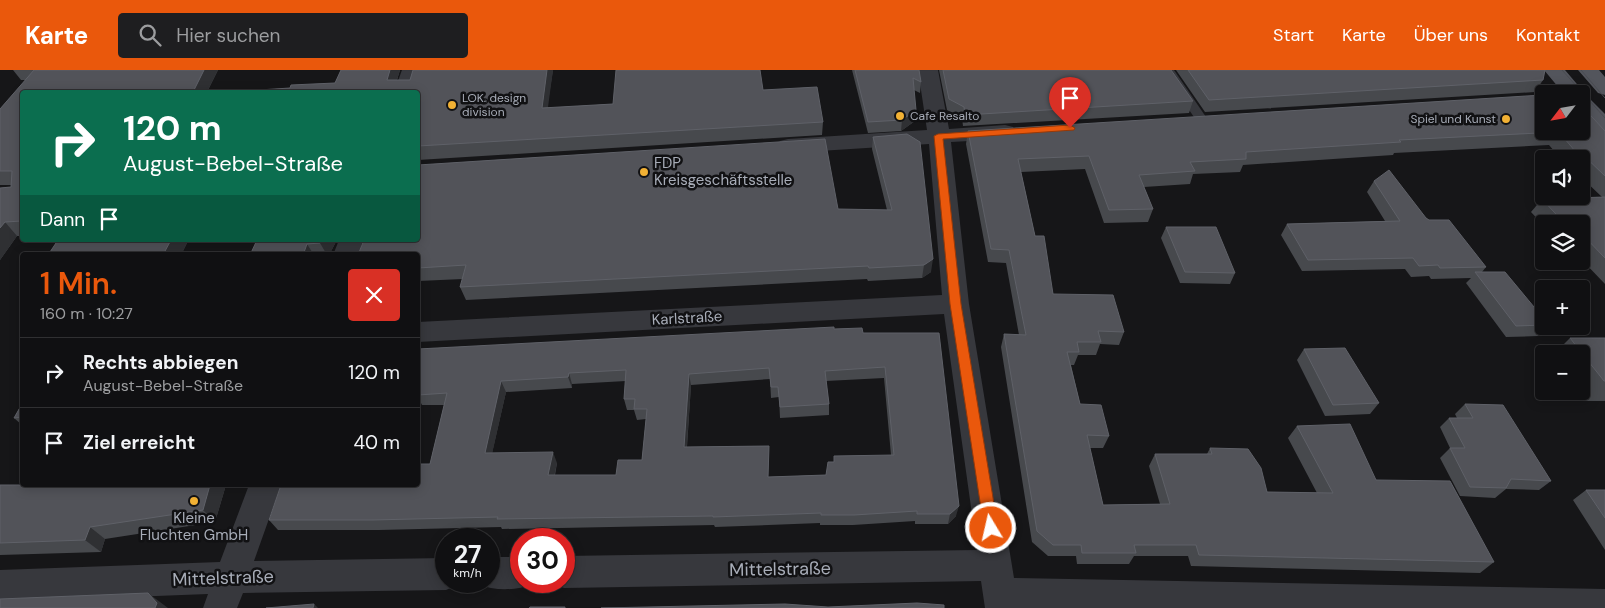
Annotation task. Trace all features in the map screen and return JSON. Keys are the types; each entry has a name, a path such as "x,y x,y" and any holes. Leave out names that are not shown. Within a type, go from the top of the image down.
{"main road":[{"path":"1554,70 1567,85"},
{"path":"1588,70 1605,89"},
{"path":"1590,99 1605,98"},
{"path":"1590,110 1605,127"}],"street":[{"path":"405,90 412,70"},
{"path":"928,70 938,136 956,304 999,589"},
{"path":"763,147 1026,131"},
{"name":"Karlstraße","path":"420,332 956,304"},
{"path":"220,608 263,487"},
{"name":"Mittelstraße","path":"575,572 999,589 1605,606"},
{"name":"Mittelstraße","path":"0,586 232,577 435,574"}],"lane":[{"path":"1168,70 1202,120"}],"building":[{"path":"34,70 204,70 194,90 20,90 20,221 5,222 0,228 0,188 11,187 12,171 0,171 0,109"},
{"path":"341,70 390,70 387,80 410,80 413,70 547,70 542,108 613,104 616,70 760,70 763,90 817,87 823,122 420,146 420,90 259,90 290,88 291,85 335,83"},
{"path":"855,70 919,70 921,82 913,78 916,110 902,120 868,122"},
{"path":"943,70 1171,70 1193,101 965,115 964,107 949,99"},
{"path":"1188,70 1545,70 1543,80 1209,100"},
{"path":"1535,95 1535,133 1399,140 1401,142 1246,152 1246,159 1190,162 1195,171 1139,175 1153,209 1109,210 1089,156 1018,159 1035,236 1044,236 1053,294 1113,295 1124,332 1098,331 1101,342 1077,342 1079,352 1067,352 1080,404 1101,405 1109,436 1087,435 1103,505 1170,504 1155,454 1212,454 1210,448 1248,449 1261,468 1267,492 1333,493 1297,426 1350,424 1376,480 1450,481 1494,562 1199,555 1196,545 1134,545 1136,553 1082,553 1081,545 1053,545 1037,531 1004,334 1026,335 1009,250 991,249 968,131"},
{"path":"1590,115 1605,131 1605,176 1590,162 1590,150 1574,150 1566,140 1590,140"},
{"path":"907,134 920,142 933,259 924,265 869,268 868,266 460,287 466,265 420,268 420,252 359,252 363,242 420,242 420,165 825,139 838,209 892,210 873,137"},
{"path":"1389,170 1426,218 1429,220 1449,220 1486,267 1440,268 1438,265 1419,266 1413,258 1308,260 1287,224 1400,221 1374,181"},
{"path":"1590,197 1605,197 1605,258 1590,242 1590,215 1557,215 1548,205 1590,205"},
{"path":"1166,227 1216,227 1235,273 1185,272"},
{"path":"57,242 170,242 165,252 50,252"},
{"path":"256,242 321,242 307,244 304,252 251,252"},
{"path":"1475,272 1505,272 1535,308 1535,325 1516,326"},
{"path":"834,327 834,329 862,328 863,333 939,333 959,506 950,514 917,514 917,511 854,515 821,515 821,513 713,517 269,520 280,487 420,487 420,464 430,464 447,393 420,395 420,349","holes":["885,367 894,455 834,456 834,462 828,462 826,475 768,477 769,446 684,447 689,374 769,368 771,387 778,387 780,407 829,404 825,371","626,370 624,399 635,399 634,409 647,409 642,460 618,460 616,475 548,475 553,452 485,453 501,381 568,377 569,373"]},
{"path":"1570,338 1605,338 1605,381 1590,363 1590,345 1576,345"},
{"path":"1345,348 1379,403 1333,405 1304,349"},
{"path":"1465,404 1503,405 1551,481 1511,479 1506,488 1470,487 1450,448 1465,448 1449,418 1473,418"},
{"path":"20,408 20,417 14,418"},
{"path":"0,485 20,485 20,487 209,487 203,510 90,527 85,540 0,543"},
{"path":"1586,490 1605,490 1605,518"},
{"path":"148,593 157,603 155,608 0,608 0,599"},
{"path":"917,603 944,605 944,608 601,608 785,604 828,607"},
{"path":"314,604 313,608 266,608"},
{"path":"565,607 565,608 529,608"}],"tram line":[{"path":"1562,70 1605,118"},
{"path":"1581,70 1605,98"}],"place":[{"name":"LOK. design division","path":"452,105"},
{"name":"Cafe Resalto","path":"900,116"},
{"name":"Spiel und Kunst","path":"1506,119"},
{"name":"FDP Kreisgeschäftsstelle","path":"644,172"},
{"name":"Kleine Fluchten GmbH","path":"194,501"}],"route":[{"path":"991,528 956,304 938,136 1070,128"}]}
